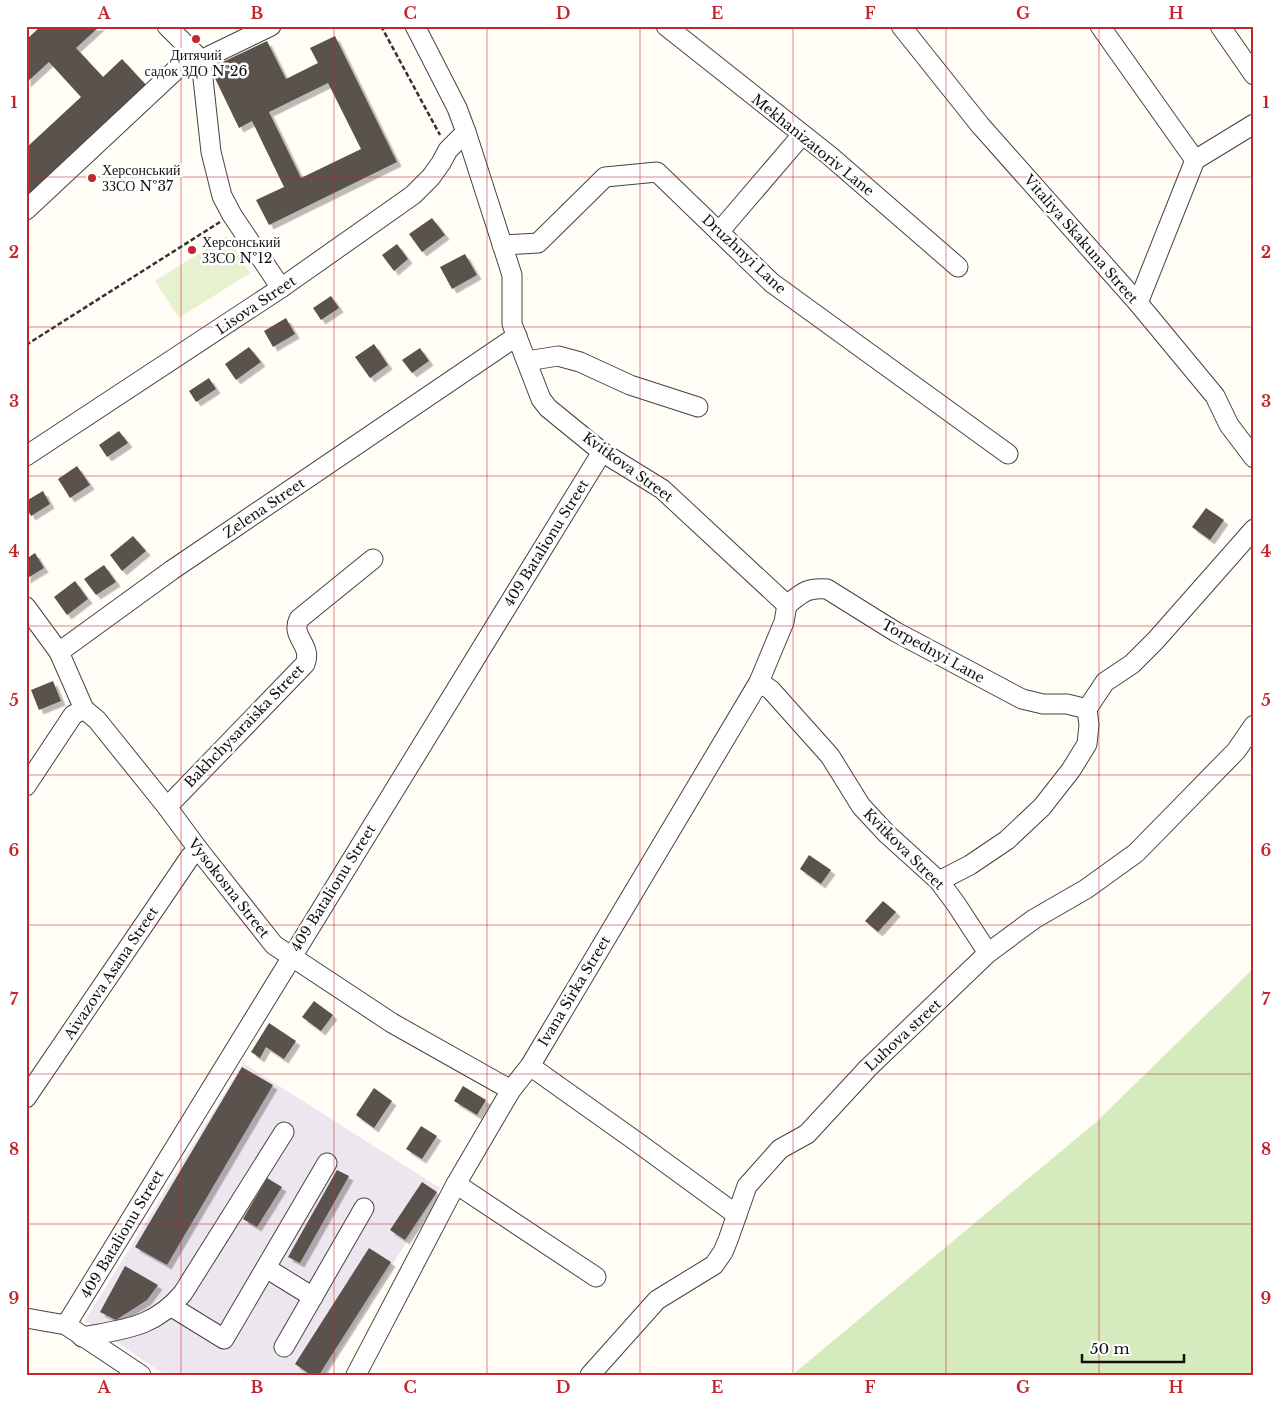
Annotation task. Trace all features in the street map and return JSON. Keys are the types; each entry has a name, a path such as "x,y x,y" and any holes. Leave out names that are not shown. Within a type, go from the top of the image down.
{"street":[{"path":"168,26 197,56 211,152 222,196 232,215 282,288"},
{"path":"26,210 197,56 271,26"},
{"name":"Kvitkova Street","path":"415,26 457,108 466,132 512,275 512,324 541,398 548,408 602,452 662,489 787,605"},
{"name":"Mekhanizatoriv Lane","path":"666,26 830,156 958,267"},
{"name":"Vitaliya Skakuna Street","path":"900,26 980,125 1138,304 1215,396 1229,425 1254,458"},
{"path":"1100,26 1195,160"},
{"path":"1220,26 1254,75"},
{"path":"1138,304 1195,160 1254,124"},
{"name":"Lisova Street","path":"26,456 282,288 413,195 441,163 448,150 466,132"},
{"path":"719,232 802,135"},
{"name":"Druzhnyi Lane","path":"502,245 538,243 605,177 657,172 772,283 1008,454"},
{"name":"Zelena Street","path":"59,652 172,570 517,336"},
{"path":"527,361 558,356 580,362 630,385 698,407"},
{"name":"409 Batalionu Street","path":"66,1325 290,957 602,452"},
{"path":"939,881 970,865 1008,840 1042,806 1071,770 1087,744 1089,725 1087,709 1105,682 1132,664 1156,640 1254,528"},
{"name":"Bakhchysaraiska Street","path":"167,807 304,664 307,651 296,630 299,619 373,559"},
{"name":"Torpednyi Lane","path":"787,605 814,588 827,589 896,632 1022,699 1043,704 1067,704 1087,709"},
{"name":"Ivana Sirka Street","path":"356,1375 456,1184 511,1090 530,1066 759,682 784,622 787,605"},
{"path":"26,607 59,652"},
{"name":"Vysokosna Street","path":"59,652 84,709 96,720 167,807 198,850 274,946 392,1022 511,1090"},
{"name":"Kvitkova Street","path":"759,682 771,690 830,756 861,806 887,834 939,881 988,953"},
{"path":"26,786 74,715 84,709"},
{"name":"Luhova street","path":"590,1375 656,1300 714,1265 723,1252 747,1186 780,1149 807,1134 868,1068 988,953 1034,919 1086,889 1136,853 1236,751 1254,725"},
{"name":"Aivazova Asana Street","path":"26,1098 190,857 198,850"},
{"path":"530,1066 737,1215"},
{"path":"82,1337 124,1329 155,1319 172,1307 183,1294 284,1132"},
{"path":"172,1307 224,1339 327,1162"},
{"path":"456,1184 596,1277"},
{"path":"284,1347 364,1208"},
{"path":"266,1268 313,1297"},
{"path":"26,1318 66,1325 141,1375"}],"path":[{"path":"381,26 448,150"},
{"path":"26,345 232,215"}],"shaded area":[{"path":"243,1063 440,1188 324,1375 165,1375 85,1321"}],"green space":[{"path":"227,236 250,273 179,318 155,281"},
{"path":"1254,968 1254,1375 792,1375 1095,1123"}],"building":[{"path":"41,26 100,26 76,48 103,77 122,59 146,85 26,196 26,148 81,97 49,62 26,83 26,40"},
{"path":"335,36 397,162 269,225 256,200 284,187 252,121 239,128 210,68 267,41 286,79 318,63 310,48","holes":["328,83 361,149 301,178 269,112"]},
{"path":"432,218 445,235 422,252 409,234"},
{"path":"397,244 408,259 394,271 382,255"},
{"path":"465,254 477,275 452,289 440,267"},
{"path":"331,296 339,308 321,320 313,308"},
{"path":"286,318 295,334 273,347 264,331"},
{"path":"374,344 388,365 370,378 355,357"},
{"path":"249,347 261,362 236,380 225,364"},
{"path":"420,348 429,361 412,373 402,360"},
{"path":"209,378 216,389 196,402 189,391"},
{"path":"119,431 128,443 107,457 99,445"},
{"path":"77,466 90,485 70,498 58,479"},
{"path":"43,491 50,504 31,516 26,507 26,501"},
{"path":"1206,508 1224,520 1210,540 1192,527"},
{"path":"133,536 146,551 122,571 110,555"},
{"path":"35,553 44,568 26,579 26,559"},
{"path":"104,565 116,582 96,595 84,579"},
{"path":"75,581 88,599 67,615 54,597"},
{"path":"53,681 61,701 39,710 31,690"},
{"path":"809,855 831,870 821,884 800,869"},
{"path":"883,901 896,912 878,932 865,921"},
{"path":"314,1001 333,1015 321,1031 302,1017"},
{"path":"269,1023 296,1041 284,1059 266,1047 260,1058 251,1052"},
{"path":"242,1067 273,1085 167,1265 135,1247"},
{"path":"463,1086 486,1100 477,1115 454,1101"},
{"path":"374,1088 392,1101 374,1128 356,1115"},
{"path":"421,1126 437,1136 422,1159 406,1149"},
{"path":"337,1170 349,1176 300,1263 288,1257"},
{"path":"267,1178 282,1187 257,1227 243,1219"},
{"path":"422,1182 437,1192 405,1240 390,1230"},
{"path":"369,1248 391,1262 319,1375 311,1375 295,1364"},
{"path":"125,1266 158,1285 147,1300 116,1320 100,1312"}],"place":[{"name":"Дитячий садок ЗДО №26","path":"196,39"},
{"name":"Херсонський ЗЗСО №37","path":"92,178"},
{"name":"Херсонський ЗЗСО №12","path":"192,250"}]}
